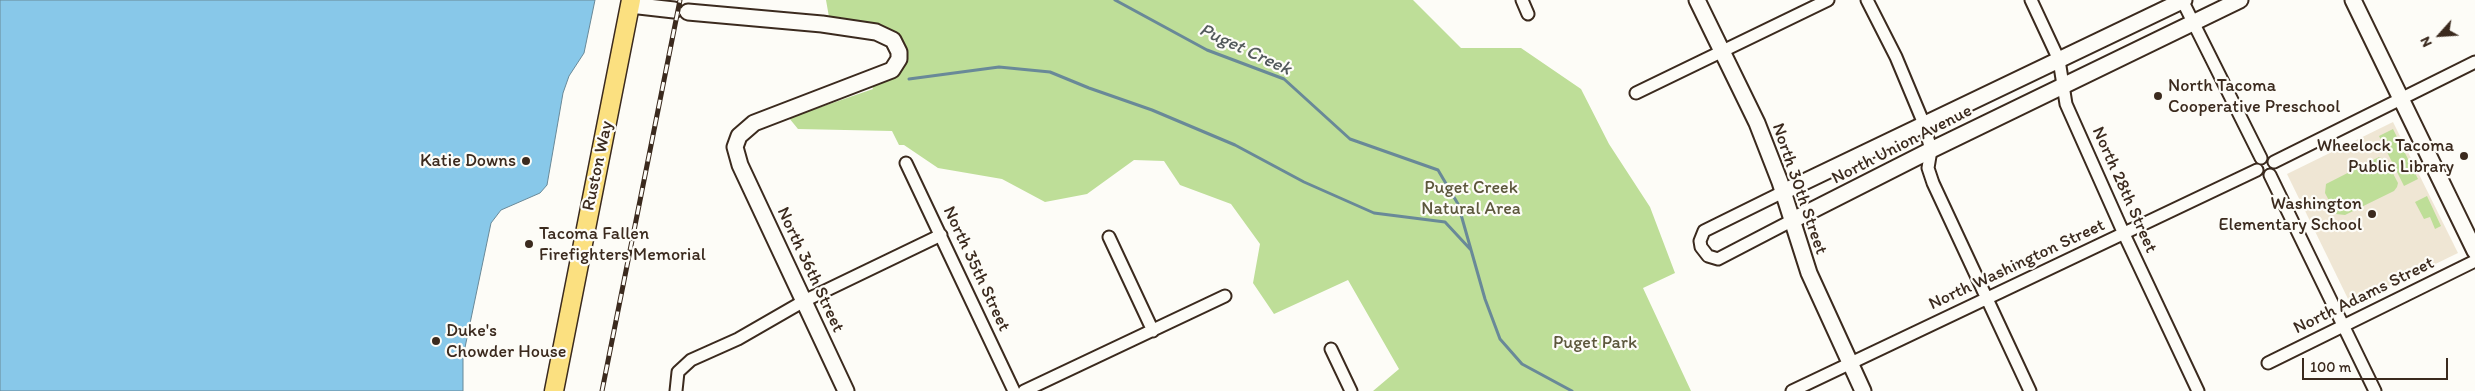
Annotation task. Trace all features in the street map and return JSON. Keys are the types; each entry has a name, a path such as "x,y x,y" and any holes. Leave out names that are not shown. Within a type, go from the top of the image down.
{"main road":[{"name":"Ruston Way","path":"554,391 630,3"}],"street":[{"path":"1522,0 1528,14"},
{"name":"North 30th Street","path":"1698,0 1757,123 1783,192 1809,273 1863,391"},
{"path":"1636,93 1828,0"},
{"path":"1867,0 1896,57 1924,124 1930,150 1928,168 1933,183 2030,391"},
{"name":"North 28th Street","path":"2031,0 2059,60 2066,104 2124,234 2198,391"},
{"path":"2183,0 2261,158"},
{"name":"North Union Avenue","path":"2183,0 1704,231 1700,241 1701,246 1708,256 1718,259 1930,150 2062,88 2240,0"},
{"path":"2352,0 2475,251"},
{"name":"North 36th Street","path":"630,3 681,11 822,24 886,35 893,40 899,59 892,70 879,77 785,110 751,125 739,136 736,143 735,152 740,165 846,391"},
{"path":"2274,162 2475,62"},
{"path":"2267,157 2274,162 2274,169 2270,175 2263,176 2256,170 2256,163 2261,158 2267,157"},
{"name":"North 35th Street","path":"906,163 1014,391"},
{"name":"North Washington Street","path":"1792,391 2256,170"},
{"path":"2270,175 2375,391"},
{"path":"676,391 678,372 697,356 738,339 804,301 941,235"},
{"path":"1109,237 1153,331"},
{"name":"North Adams Street","path":"2268,363 2475,261"},
{"path":"1024,391 1225,296"},
{"path":"1331,349 1351,391"}],"shaded area":[{"name":"Washington Elementary School","path":"2393,122 2458,253 2351,305 2287,174"}],"green space":[{"name":"Puget Creek Natural Area","path":"826,0 1413,0 1461,48 1521,48 1581,89 1609,144 1650,207 1675,273 1643,288 1691,391 1373,391 1399,369 1348,280 1274,314 1253,283 1260,244 1231,204 1180,185 1164,161 1134,160 1087,194 1045,202 1002,179 938,168 904,145 899,145 892,131 798,129 789,118 873,89 872,86 883,81 902,62 877,28 877,24 829,17"},
{"path":"2393,129 2418,179 2404,186 2379,136"},
{"path":"2379,157 2386,160 2398,183 2394,191 2345,215 2336,214 2325,193 2326,184"},
{"path":"2427,196 2441,226 2435,229 2430,217 2424,219 2415,202"}],"water":[{"path":"0,0 595,0 584,53 569,76 563,93 547,185 540,193 501,210 491,223 463,357 463,391 0,391"}],"waterway":[{"name":"Puget Creek","path":"1115,0 1207,50 1284,79 1350,139 1438,170 1458,204 1485,299 1500,339 1522,364 1572,391"},
{"path":"909,79 999,67 1050,72 1152,110 1235,145 1304,182 1374,213 1445,222 1471,250"}],"railway":[{"path":"602,391 680,0"}],"place":[{"name":"North Tacoma Cooperative Preschool","path":"2158,96"},
{"name":"Wheelock Tacoma Public Library","path":"2464,156"},
{"name":"Katie Downs","path":"526,161"},
{"name":"Washington Elementary School","path":"2372,214"},
{"name":"Tacoma Fallen Firefighters Memorial","path":"529,244"},
{"name":"Duke's Chowder House","path":"436,341"}],"park label":[{"name":"Puget Park","path":"1595,343"}]}
